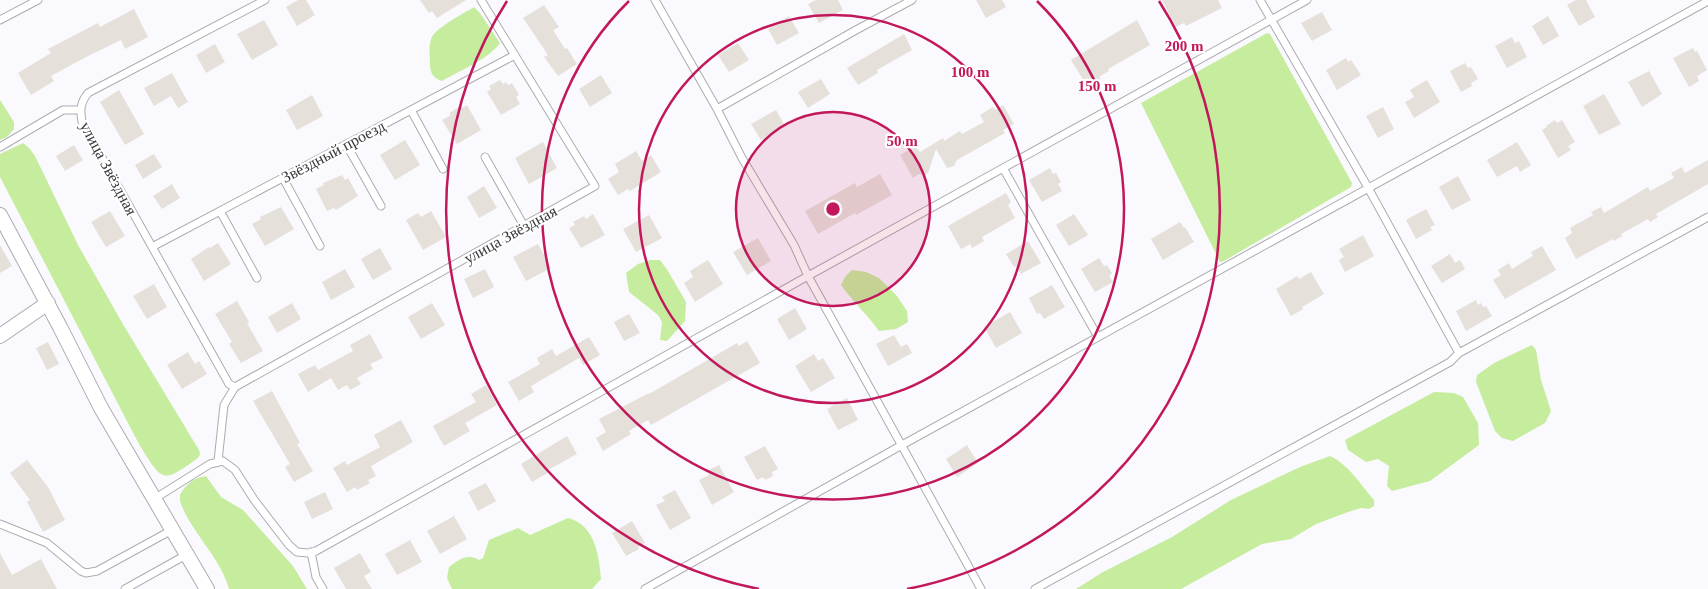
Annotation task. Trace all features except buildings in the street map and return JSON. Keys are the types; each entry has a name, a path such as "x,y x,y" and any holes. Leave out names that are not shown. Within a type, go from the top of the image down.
{"street":[{"path":"0,215 48,303 101,408 207,589"},
{"path":"0,336 48,303"}],"lane":[{"path":"0,20 38,0"},
{"name":"улица Звёздная","path":"265,0 88,93 82,100 80,110 82,122 229,384 235,387 595,186 481,0"},
{"path":"655,0 718,109 742,158 794,245 808,276 980,589"},
{"path":"718,109 912,0"},
{"path":"1260,0 1459,353"},
{"path":"154,499 218,460 226,462 235,470 289,544 297,552 308,554 1307,0"},
{"path":"645,589 902,445 1708,2"},
{"name":"Звёздный проезд","path":"152,247 515,55"},
{"path":"0,147 63,110 80,110"},
{"path":"411,110 443,169"},
{"path":"346,144 381,206"},
{"path":"485,158 524,226"},
{"path":"1003,168 1098,337"},
{"path":"283,178 320,246"},
{"path":"220,211 258,278"},
{"path":"1035,589 1450,362 1459,353 1708,217"},
{"path":"218,460 224,405 235,387"},
{"path":"0,524 46,543 79,570 86,573 97,571 172,530"},
{"path":"311,552 316,578 323,589"},
{"path":"124,589 186,555"}],"green space":[{"path":"474,7 500,43 481,59 442,81 439,80 431,73 430,67 432,37 444,25"},
{"path":"1267,33 1270,34 1352,183 1351,187 1220,262 1141,103"},
{"path":"0,100 14,122 14,129 7,137 0,140"},
{"path":"23,143 35,156 78,245 124,326 199,450 198,458 177,472 164,475 159,472 140,446 0,177 0,154"},
{"path":"650,260 660,260 686,302 685,321 667,341 660,340 662,322 658,315 629,292 626,273 638,264"},
{"path":"852,270 866,272 879,278 897,296 907,311 908,322 896,329 879,331 841,285 845,277"},
{"path":"1532,345 1536,350 1541,380 1551,411 1545,423 1513,441 1502,438 1495,431 1476,382 1477,375 1494,363"},
{"path":"1434,392 1454,393 1463,397 1478,423 1479,445 1430,481 1392,491 1387,486 1389,466 1378,459 1366,462 1348,450 1345,440"},
{"path":"1330,456 1343,464 1354,475 1374,500 1374,506 1369,509 1361,508 1348,512 1316,524 1291,539 1262,544 1181,589 1076,589 1103,572 1172,537 1231,500 1300,467"},
{"path":"206,476 221,497 243,510 293,566 307,589 229,589 219,566 191,524 180,501 180,495 187,485 197,478"},
{"path":"568,518 584,527 594,542 599,560 601,579 592,589 452,589 447,578 449,567 463,558 471,557 479,560 483,558 489,540 518,528 530,535"}]}
